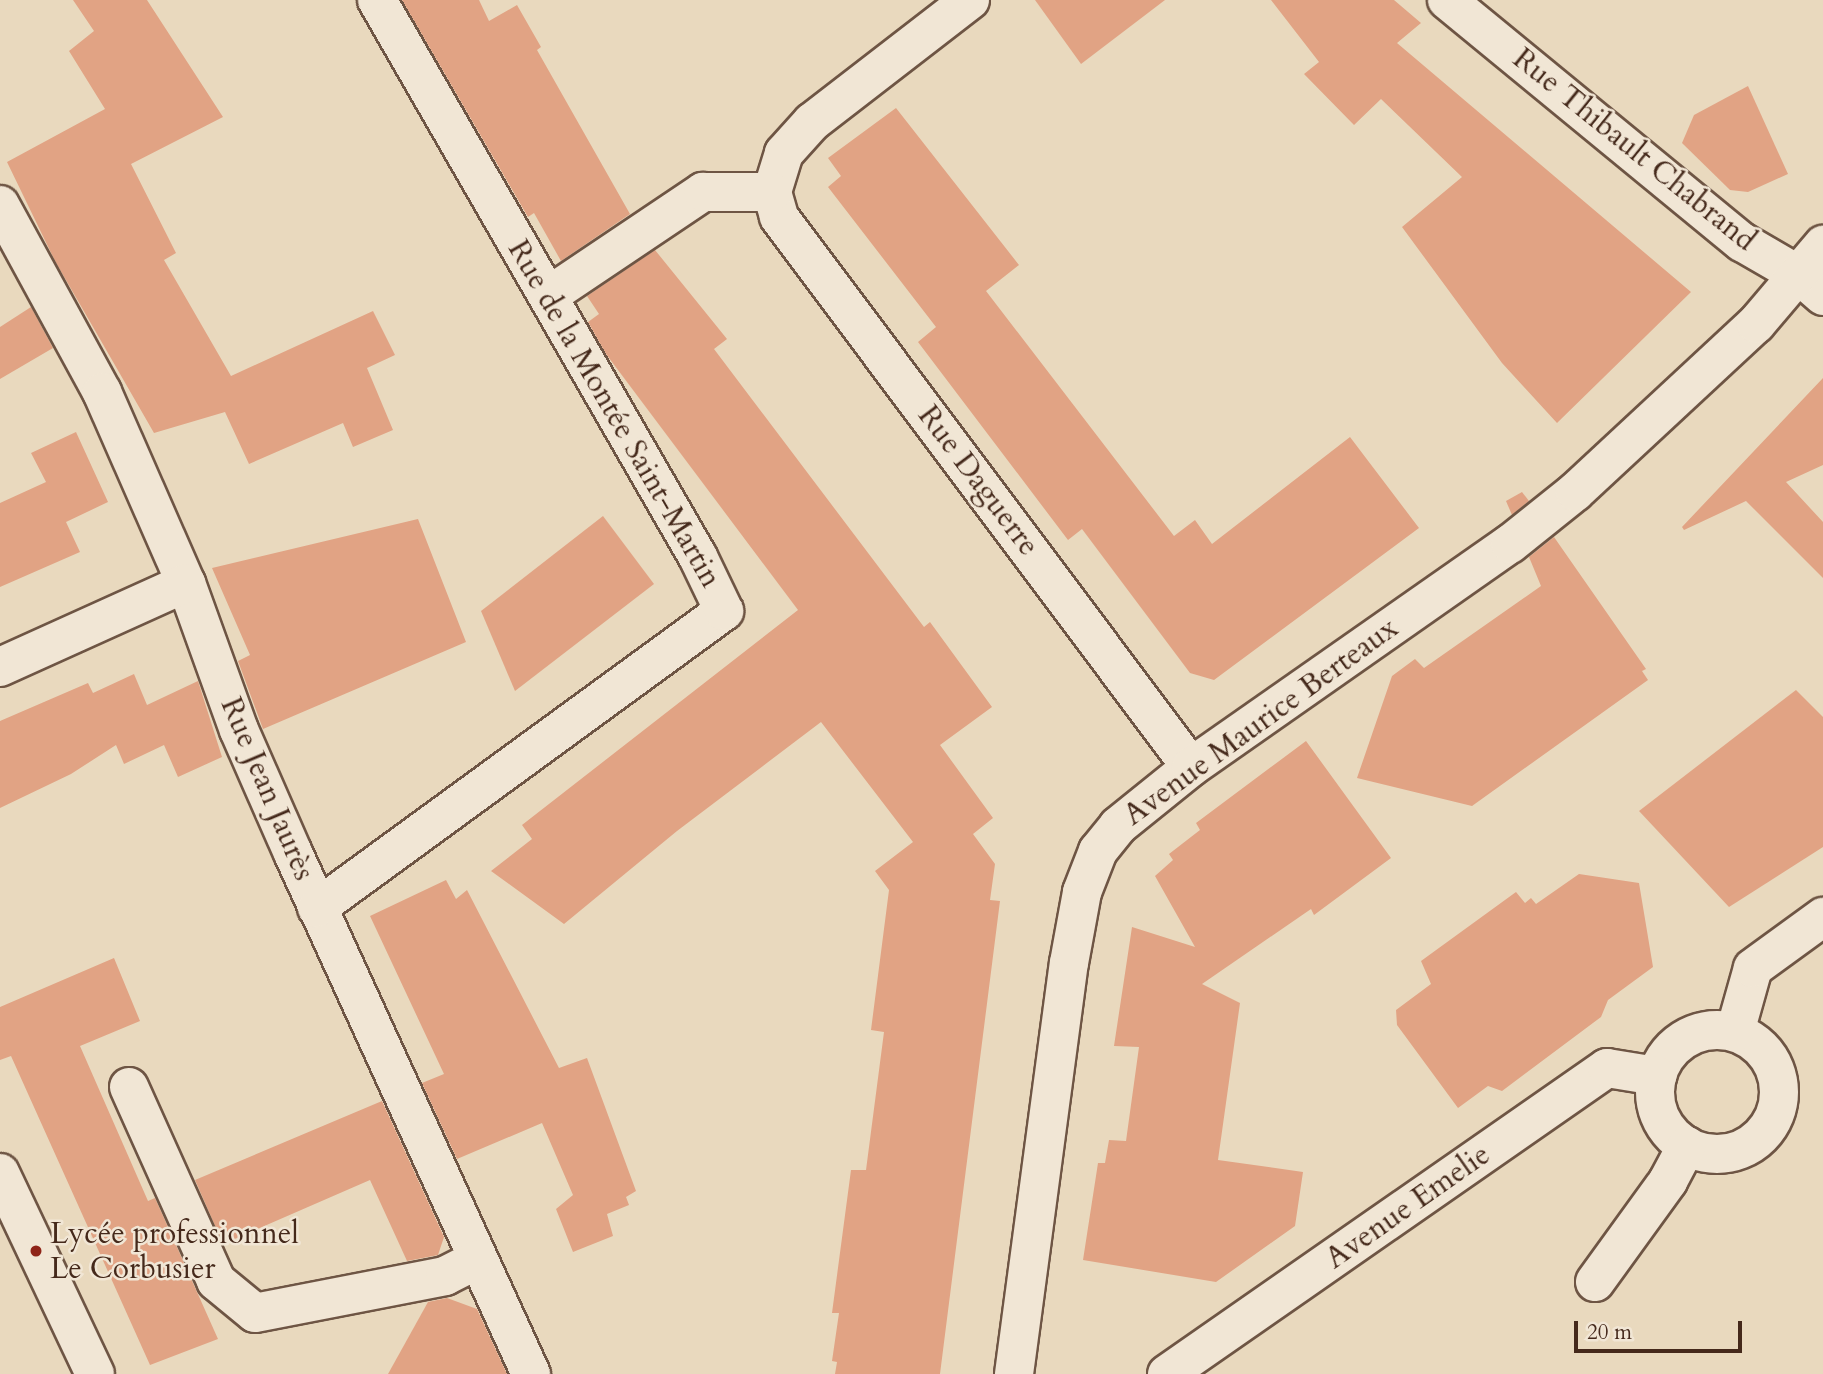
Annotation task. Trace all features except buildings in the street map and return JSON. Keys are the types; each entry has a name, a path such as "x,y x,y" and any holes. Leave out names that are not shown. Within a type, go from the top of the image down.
{"street":[{"name":"Rue de la Montée Saint-Martin","path":"317,908 724,611 698,557 377,0"},
{"path":"548,296 703,192 772,192 784,153 812,122 970,0"},
{"name":"Rue Thibault Chabrand","path":"1447,0 1742,242 1811,285"},
{"name":"Rue Daguerre","path":"772,192 779,217 1191,767"},
{"name":"Rue Jean Jaurès","path":"0,205 102,392 186,583 239,730 317,908 531,1374"},
{"name":"Avenue Maurice Berteaux","path":"1014,1374 1082,892 1098,851 1118,826 1191,767 1510,544 1575,492 1756,324 1811,285 1823,245"},
{"path":"0,667 186,583"},
{"path":"1735,1032 1753,968 1823,917"},
{"path":"1735,1032 1752,1041 1772,1063 1779,1092 1776,1113 1765,1131 1739,1149 1708,1153 1687,1146 1659,1115 1657,1076 1664,1058 1695,1033 1735,1032"},
{"name":"Avenue Emelie","path":"1167,1374 1607,1068 1657,1076"},
{"path":"129,1087 216,1281 255,1313 445,1276 478,1259"},
{"path":"1595,1282 1668,1181 1687,1146"},
{"path":"0,1173 95,1374"}],"place":[{"name":"Lycée professionnel Le Corbusier","path":"36,1251"}]}
